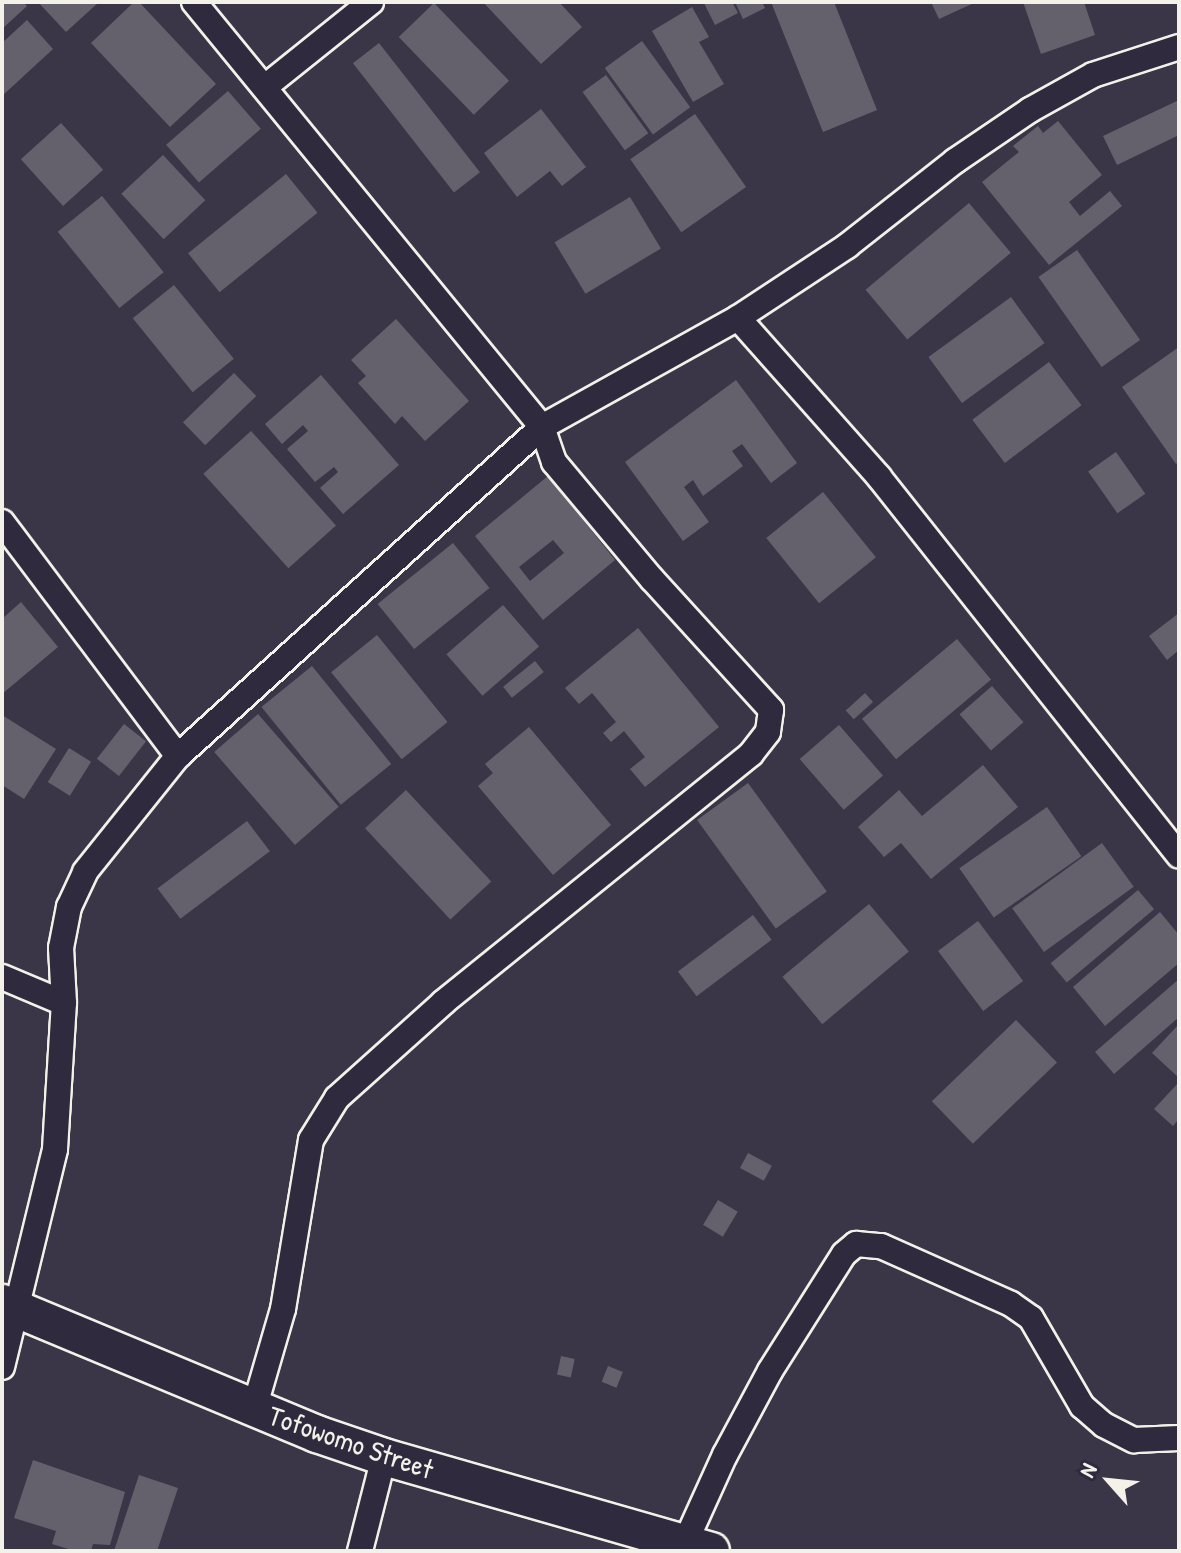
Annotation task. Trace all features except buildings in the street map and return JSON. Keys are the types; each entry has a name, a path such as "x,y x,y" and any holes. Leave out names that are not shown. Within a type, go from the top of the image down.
{"street":[{"path":"194,2 542,427 554,462 652,579 771,710 768,732 751,754 444,1002 337,1098 311,1140 283,1309 254,1409"},
{"path":"265,87 371,2"},
{"path":"2,1367 10,1306 55,1149 64,1003 61,948 69,907 79,884 178,756 542,427 738,318 847,246 955,161 1030,110 1093,75 1179,47"},
{"path":"738,318 879,477 1179,856"},
{"path":"2,522 178,756"},
{"path":"2,977 64,1003"},
{"path":"698,1547 725,1455 770,1371 844,1254 856,1244 881,1246 1011,1304 1031,1318 1082,1406 1104,1425 1134,1440 1179,1438"},
{"name":"Tofowomo Street","path":"10,1306 254,1409 384,1457 698,1547"},
{"path":"360,1551 384,1457"}]}
